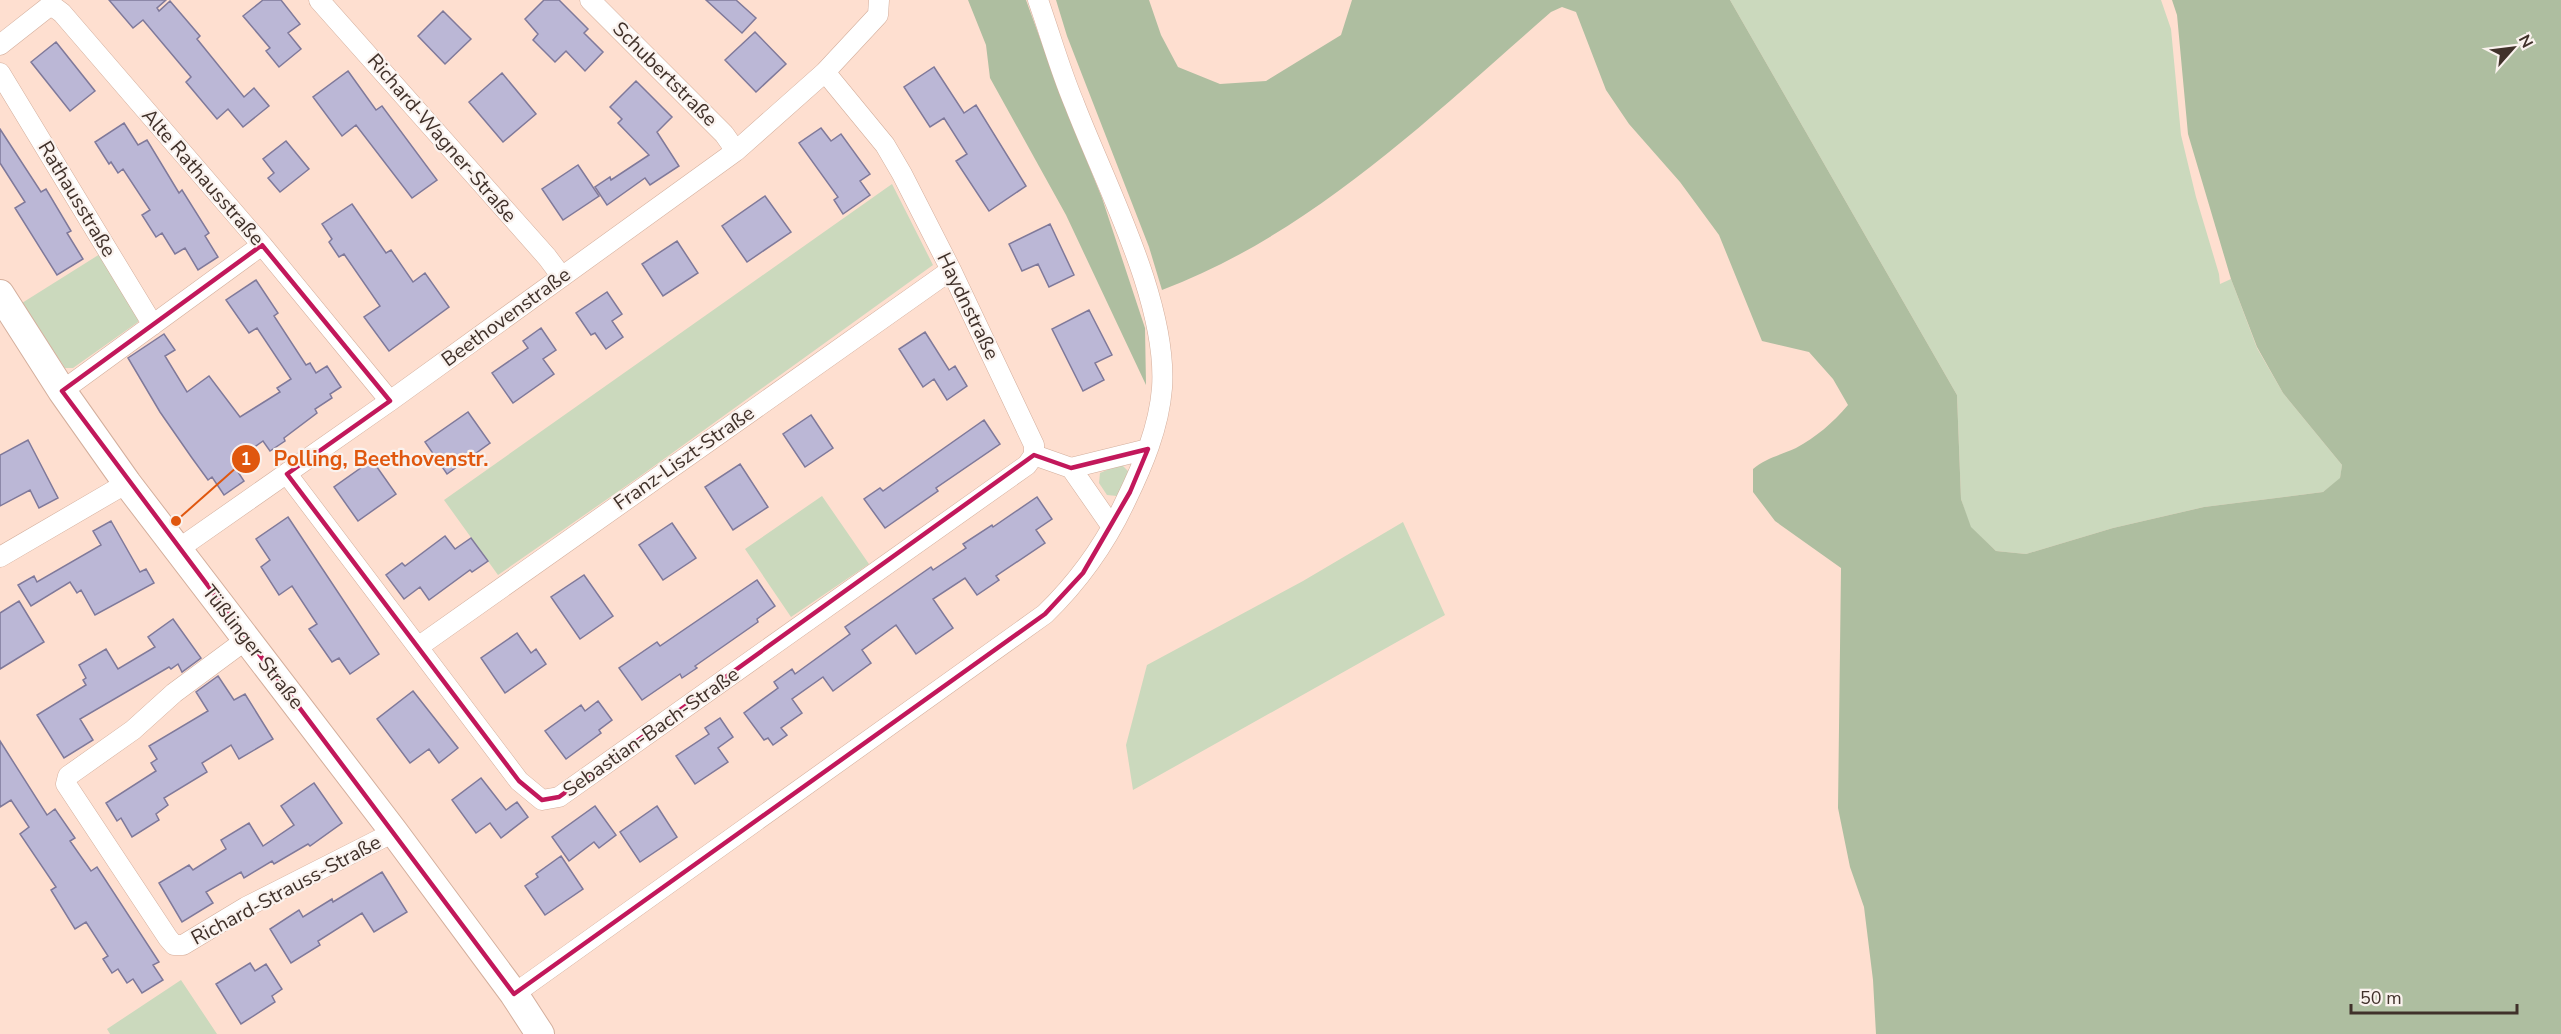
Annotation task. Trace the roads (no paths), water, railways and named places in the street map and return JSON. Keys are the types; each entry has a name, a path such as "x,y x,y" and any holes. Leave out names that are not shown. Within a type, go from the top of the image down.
{"street":[{"name":"Richard-Wagner-Straße","path":"320,0 540,249 562,277"},
{"name":"Schubertstraße","path":"590,0 724,134 736,151"},
{"path":"825,72 878,15 879,0"},
{"path":"514,994 1045,614 1068,592 1112,527 1148,449 1162,389 1155,318 1126,232 1073,102 1038,0"},
{"name":"Alte Rathausstraße","path":"0,45 47,8 54,7 62,13 262,245 390,401"},
{"name":"Beethovenstraße","path":"177,550 390,401 736,151 825,72"},
{"name":"Haydnstraße","path":"825,72 885,145 951,270 1034,445 1034,455"},
{"name":"Rathausstraße","path":"0,73 153,325"},
{"path":"62,391 262,245"},
{"name":"Franz-Liszt-Straße","path":"418,647 951,270"},
{"name":"Tüßlinger Straße","path":"1,298 62,391 127,483 394,832 514,994 540,1034"},
{"path":"1034,455 1071,468 1148,449"},
{"name":"Sebastian-Bach-Straße","path":"287,474 519,781 542,800 559,797 1027,465 1034,455"},
{"path":"1071,468 1112,527"},
{"path":"0,557 127,483"},
{"name":"Richard-Strauss-Straße","path":"247,639 174,693 133,730 68,776 66,784 168,939 174,945 183,945 246,907 394,832"}],"place":[{"name":"Polling, Beethovenstr.","path":"176,521"}]}
